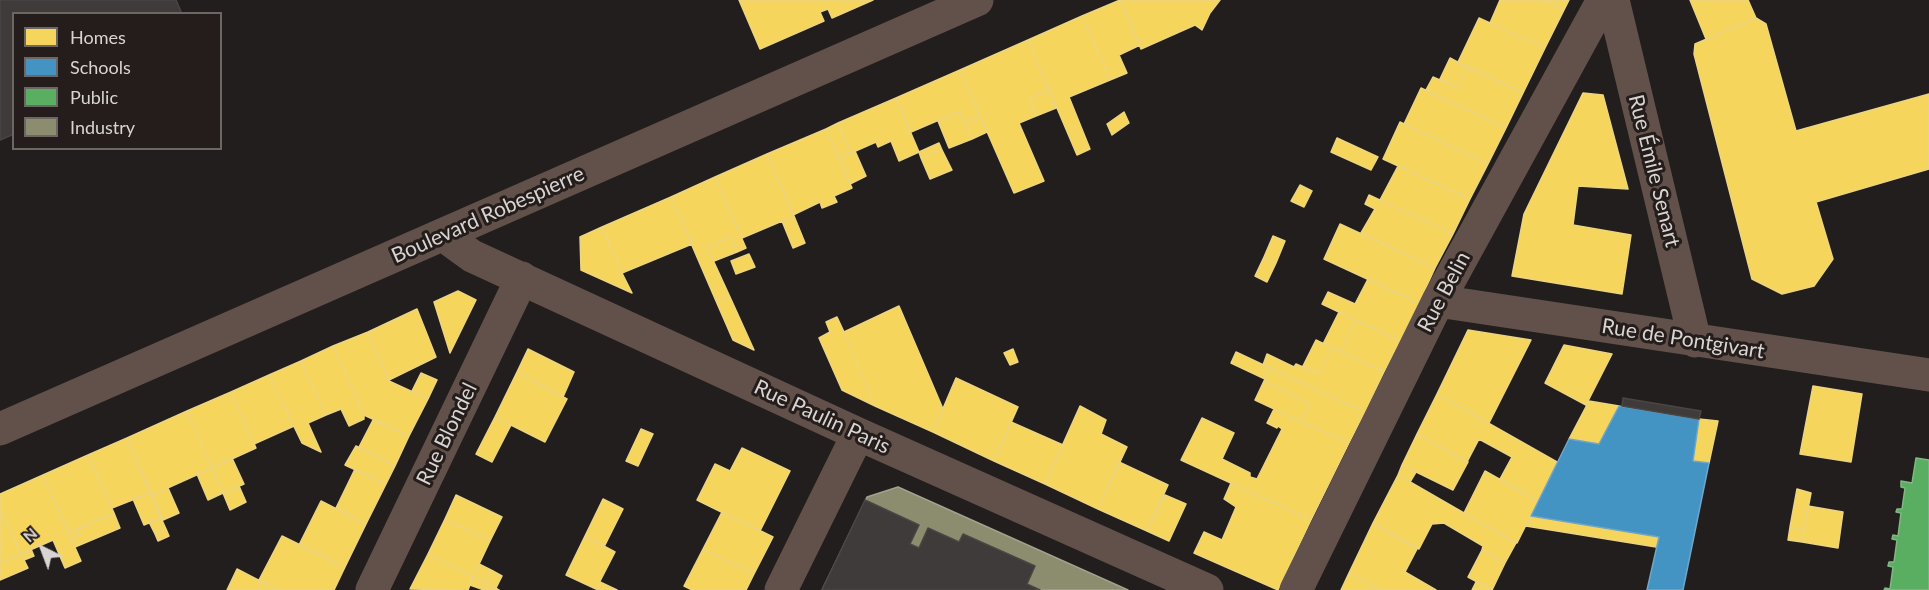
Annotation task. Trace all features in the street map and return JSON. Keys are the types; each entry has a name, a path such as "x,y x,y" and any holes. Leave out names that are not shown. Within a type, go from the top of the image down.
{"street":[{"name":"Boulevard Robespierre","path":"0,429 977,0"},
{"name":"Rue Belin","path":"1296,590 1438,301 1603,0"},
{"name":"Rue Émile Senart","path":"1613,0 1695,341"},
{"name":"Rue Paulin Paris","path":"442,235 472,256 858,434 1207,590"},
{"name":"Rue Blondel","path":"372,590 522,279"},
{"name":"Rue de Pontgivart","path":"1438,301 1929,375"},
{"path":"781,590 858,434"}],"building: Homes":[{"path":"739,0 873,0 832,18 828,9 820,12 824,21 760,49"},
{"path":"1120,0 1220,0 1210,13 1202,30 1195,25 1141,49"},
{"path":"1120,0 1140,45 1119,55 1127,73 1110,80 1082,16"},
{"path":"1500,0 1542,0 1564,10 1545,48 1490,23"},
{"path":"1542,0 1569,0 1564,10"},
{"path":"1690,0 1748,0 1756,18 1706,39"},
{"path":"1082,16 1110,80 1069,97 1090,149 1077,155 1028,40"},
{"path":"1479,18 1545,48 1523,93 1458,62"},
{"path":"1756,18 1766,24 1796,131 1929,94 1929,169 1816,202 1833,259 1814,286 1782,294 1752,279 1694,54 1695,44"},
{"path":"1028,40 1049,90 1029,99 1036,116 1019,123 1044,181 1014,193 960,70"},
{"path":"1450,58 1467,67 1458,88 1440,79"},
{"path":"1467,67 1523,93 1506,128 1426,90 1433,77 1458,88"},
{"path":"960,70 980,116 965,123 960,111 911,132 896,98"},
{"path":"1421,88 1506,128 1488,164 1404,124"},
{"path":"1049,90 1056,108 1036,116 1029,99"},
{"path":"1583,93 1603,95 1628,189 1578,186 1573,225 1631,235 1622,294 1512,276 1524,214"},
{"path":"896,98 919,152 899,161 891,141 878,147 876,142 851,153 838,123"},
{"path":"960,111 972,139 949,148 938,121"},
{"path":"1124,112 1129,123 1112,135 1107,124"},
{"path":"980,116 987,132 972,139 965,123"},
{"path":"1400,122 1488,164 1470,199 1383,159"},
{"path":"838,123 851,153 839,158 826,129"},
{"path":"826,129 852,188 834,196 837,202 822,208 820,202 793,215 767,154"},
{"path":"1337,138 1378,157 1371,170 1331,152"},
{"path":"939,143 942,150 921,158 919,152"},
{"path":"942,150 952,170 930,179 921,158"},
{"path":"855,151 866,176 850,184 839,158"},
{"path":"767,154 794,216 742,238 715,177"},
{"path":"1398,166 1470,199 1453,234 1380,200"},
{"path":"715,177 746,248 737,252 731,237 707,247 730,297 716,301 671,197"},
{"path":"1300,185 1312,191 1304,207 1291,201"},
{"path":"1369,195 1453,234 1435,268 1361,233 1375,209 1365,204"},
{"path":"671,197 692,244 622,273 602,227"},
{"path":"794,216 805,243 793,248 782,221"},
{"path":"1340,224 1435,268 1419,303 1324,259"},
{"path":"602,227 632,293 581,270 580,237"},
{"path":"1273,236 1285,241 1276,263 1264,257"},
{"path":"731,237 737,252 714,261 707,247"},
{"path":"749,254 755,267 736,274 731,261"},
{"path":"1264,257 1276,263 1267,282 1255,276"},
{"path":"1368,279 1419,303 1400,341 1322,304 1328,292 1355,304"},
{"path":"458,291 476,300 450,353 434,302"},
{"path":"730,297 754,350 733,340 716,301"},
{"path":"899,306 943,409 933,432 875,406 844,332"},
{"path":"417,309 436,357 389,380 368,332"},
{"path":"1339,312 1356,320 1341,352 1323,344"},
{"path":"837,317 875,406 842,390 819,338 830,332 826,322"},
{"path":"1356,320 1400,341 1384,372 1341,352"},
{"path":"1468,330 1531,340 1489,423 1437,394"},
{"path":"368,332 389,381 428,399 409,436 364,415 333,346"},
{"path":"1316,340 1332,348 1319,374 1303,366"},
{"path":"1564,345 1612,354 1586,405 1545,383"},
{"path":"333,346 364,415 364,419 349,426 341,409 326,415 301,361"},
{"path":"1332,348 1384,372 1365,412 1263,365 1267,354 1294,367 1296,364 1319,374"},
{"path":"528,349 574,372 563,397 517,372"},
{"path":"1013,349 1018,362 1010,365 1004,353"},
{"path":"1236,352 1270,368 1265,379 1231,363"},
{"path":"301,361 326,415 308,423 321,452 302,443 269,375"},
{"path":"1270,368 1365,412 1349,443 1302,422 1310,404 1264,381"},
{"path":"517,372 567,399 545,442 495,417"},
{"path":"421,373 437,380 428,399 412,391"},
{"path":"269,375 294,426 254,444 231,392"},
{"path":"956,378 1018,407 994,461 933,432"},
{"path":"1264,381 1310,404 1302,422 1255,400"},
{"path":"1813,386 1862,394 1851,462 1800,454"},
{"path":"231,392 256,448 212,468 187,411"},
{"path":"1437,394 1557,462 1538,501 1500,479 1512,457 1479,439 1467,462 1417,434"},
{"path":"1589,401 1619,406 1599,444 1569,439"},
{"path":"1080,406 1106,420 1101,434 1127,447 1098,509 1045,484"},
{"path":"1274,409 1349,443 1311,520 1181,460 1202,418 1234,433 1222,459 1257,479 1282,429 1267,423"},
{"path":"187,411 212,468 152,495 127,438"},
{"path":"495,417 511,425 492,462 476,454"},
{"path":"1699,419 1718,421 1709,463 1693,461"},
{"path":"373,420 409,436 395,466 359,447"},
{"path":"1011,422 1063,445 1045,484 994,461"},
{"path":"641,429 653,434 638,466 626,461"},
{"path":"1417,434 1468,462 1453,490 1402,465"},
{"path":"127,438 150,493 112,508 88,455"},
{"path":"356,446 395,466 386,484 345,465"},
{"path":"742,448 790,471 760,531 697,500 715,464 730,471"},
{"path":"88,455 114,513 69,533 43,475"},
{"path":"232,458 244,484 223,493 212,468"},
{"path":"1119,462 1168,485 1147,531 1098,509"},
{"path":"1402,465 1416,472 1410,482 1398,475"},
{"path":"212,468 223,493 208,500 197,474"},
{"path":"355,469 386,484 366,524 336,508"},
{"path":"1485,471 1538,501 1517,543 1464,513"},
{"path":"43,475 81,561 65,568 53,540 21,554 0,508 0,494"},
{"path":"1398,475 1516,543 1505,563 1482,550 1483,546 1444,523 1432,524 1419,549 1373,523"},
{"path":"1231,483 1311,520 1278,590 1194,553 1204,532 1222,540 1236,507 1224,499"},
{"path":"239,486 246,502 230,510 223,493"},
{"path":"168,488 179,513 163,520 152,495"},
{"path":"1797,489 1811,493 1804,530 1790,527"},
{"path":"150,493 161,518 144,525 133,499"},
{"path":"456,495 502,517 490,541 445,519"},
{"path":"1165,495 1186,504 1169,541 1147,531"},
{"path":"603,499 623,509 604,547 585,536"},
{"path":"321,501 366,524 345,567 299,545"},
{"path":"1808,506 1843,512 1838,548 1802,542"},
{"path":"0,508 21,554 0,563"},
{"path":"722,512 773,537 754,574 703,549"},
{"path":"114,513 120,528 75,547 71,539 80,536 77,529"},
{"path":"1531,516 1659,537 1656,547 1526,526"},
{"path":"161,518 166,529 155,534 149,522"},
{"path":"445,519 490,541 473,577 428,554"},
{"path":"1373,523 1417,549 1405,572 1436,590 1381,590 1349,573"},
{"path":"1790,527 1804,530 1802,542 1788,540"},
{"path":"77,529 80,536 71,539 69,533"},
{"path":"166,529 169,536 158,541 155,534"},
{"path":"282,536 345,567 334,590 279,590 259,580"},
{"path":"585,536 615,552 596,589 566,575"},
{"path":"31,549 34,556 24,560 21,554"},
{"path":"703,549 754,574 746,590 692,590 684,586"},
{"path":"1482,550 1505,563 1492,590 1468,577"},
{"path":"21,554 28,568 0,580 0,563"},
{"path":"428,554 473,577 468,590 410,589"},
{"path":"479,564 491,570 485,583 473,577"},
{"path":"237,569 262,582 258,590 227,590"},
{"path":"491,570 502,576 496,588 485,583"},
{"path":"1349,573 1381,590 1341,590"},
{"path":"473,577 486,584 484,590 470,585"},
{"path":"262,582 279,590 258,590"},
{"path":"600,582 617,590 596,589"},
{"path":"1476,582 1492,590 1472,590"},
{"path":"486,584 496,588 499,590 484,590"}],"building: Schools":[{"path":"1619,406 1699,419 1693,461 1709,463 1683,590 1647,590 1659,537 1531,516 1569,439 1599,444"}],"building: Public":[{"path":"1916,458 1929,460 1929,590 1884,590 1885,588 1890,589 1893,567 1888,566 1889,562 1894,562 1897,540 1892,539 1893,535 1898,536 1901,513 1896,512 1897,509 1902,509 1905,488 1901,487 1901,481 1912,483"}],"building: Industry":[{"path":"898,487 1128,590 822,590 867,497"}],"building: Other":[{"path":"0,0 176,0 181,12 12,12 12,135 0,140"},
{"path":"1623,398 1701,411 1699,419 1622,406"},
{"path":"865,500 919,525 910,544 919,548 928,528 959,542 963,534 1035,566 1027,584 1040,590 822,590"}]}
